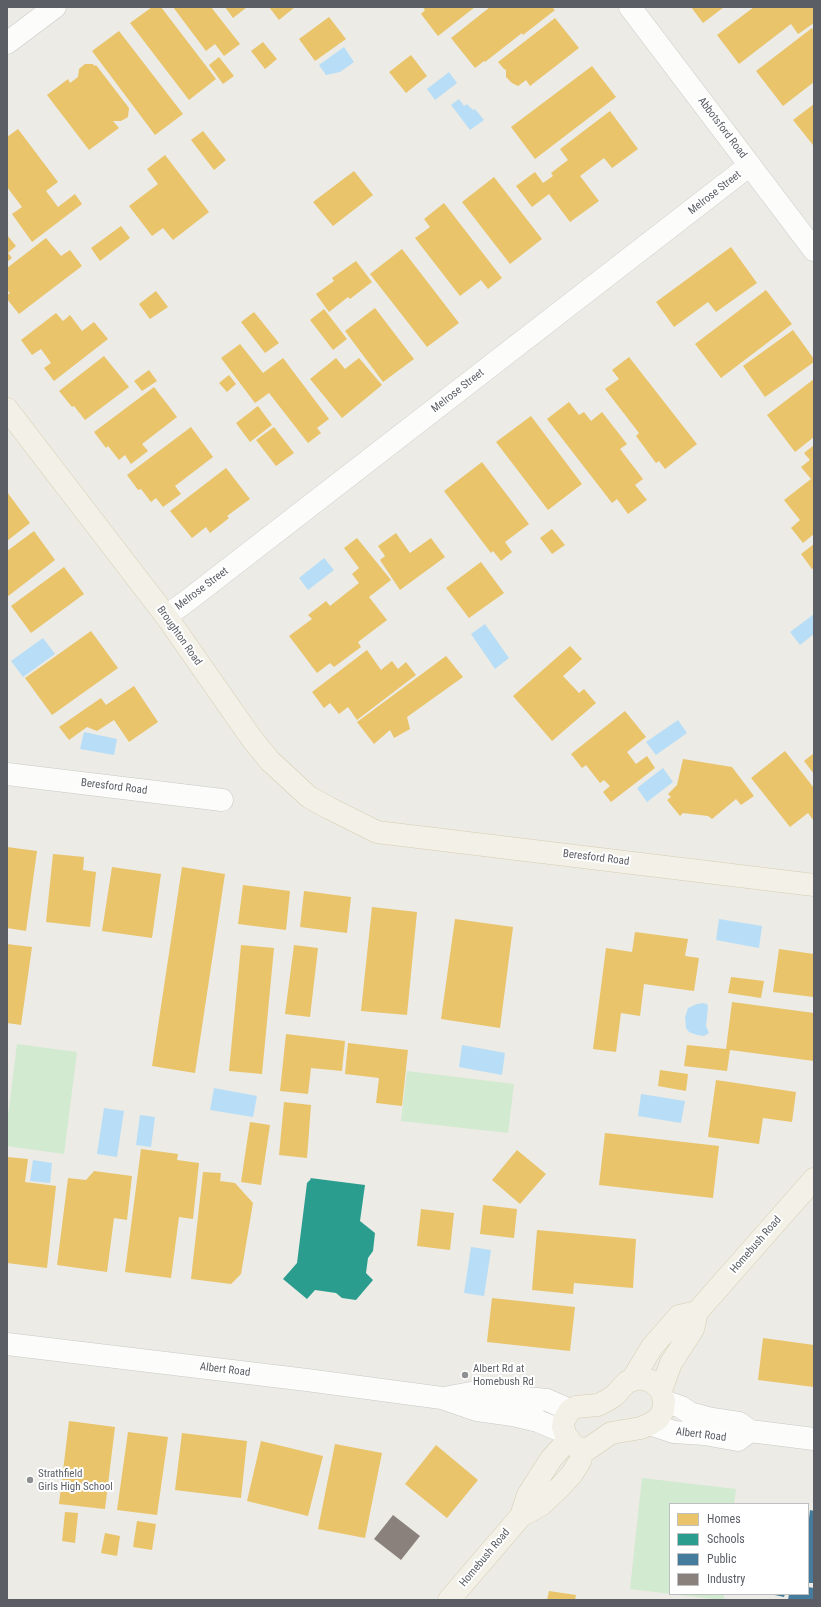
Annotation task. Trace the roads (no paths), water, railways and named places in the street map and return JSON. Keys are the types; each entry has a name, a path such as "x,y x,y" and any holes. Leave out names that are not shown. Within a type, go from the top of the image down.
{"main road":[{"name":"Broughton Road","path":"7,409 166,616 252,739 270,762 310,797 377,832"},
{"name":"Beresford Road","path":"377,832 814,885"},
{"name":"Homebush Road","path":"650,1424 661,1415 663,1395 671,1363 693,1329 697,1312 814,1178"},
{"path":"632,1380 652,1347 679,1316 697,1312"},
{"path":"570,1410 576,1406 598,1404 606,1401 614,1396 627,1382 638,1378 655,1384 663,1395"},
{"name":"Homebush Road","path":"449,1600 521,1516 541,1505 572,1474 580,1461 572,1440 563,1428 564,1420 570,1410"},
{"path":"572,1440 593,1446 599,1440 611,1433 624,1430 636,1430 650,1424"}],"street":[{"path":"7,43 55,7"},
{"name":"Abbotsford Road","path":"630,7 814,250"},
{"name":"Melrose Street","path":"166,616 750,165"},
{"name":"Beresford Road","path":"7,774 222,800"},
{"name":"Albert Road","path":"7,1344 308,1380 442,1398 477,1410 513,1415 538,1421 572,1440"},
{"name":"Albert Road","path":"442,1398 471,1393 547,1400 570,1410"},
{"name":"Albert Road","path":"663,1395 690,1413 712,1419 738,1423 750,1431 814,1439"},
{"name":"Albert Road","path":"650,1424 674,1432 704,1434 738,1440 750,1431"}],"water":[{"path":"344,47 354,62 340,72 326,75 319,65"},
{"path":"449,72 457,83 435,100 427,89"},
{"path":"459,99 464,106 467,104 473,110 475,109 484,120 470,130 451,105"},
{"path":"324,558 334,570 308,590 299,578"},
{"path":"814,614 814,634 800,645 790,632"},
{"path":"485,624 509,658 495,669 471,634"},
{"path":"43,638 55,654 23,677 11,661"},
{"path":"678,720 687,733 656,755 646,742"},
{"path":"84,732 117,739 114,755 80,749"},
{"path":"663,768 673,782 647,802 637,788"},
{"path":"719,919 762,926 759,948 716,940"},
{"path":"703,1003 707,1004 708,1007 706,1026 709,1033 704,1036 689,1032 686,1028 685,1017 688,1008"},
{"path":"462,1045 505,1053 502,1075 459,1067"},
{"path":"214,1088 257,1096 253,1117 210,1110"},
{"path":"641,1094 685,1101 681,1123 638,1116"},
{"path":"104,1108 124,1111 117,1157 97,1154"},
{"path":"140,1115 155,1117 151,1147 136,1145"},
{"path":"33,1160 52,1163 50,1183 30,1181"},
{"path":"471,1247 491,1250 484,1296 464,1293"}],"place":[{"name":"Albert Rd at Homebush Rd","path":"465,1375"},
{"name":"Strathfield Girls High School","path":"30,1480"}]}
